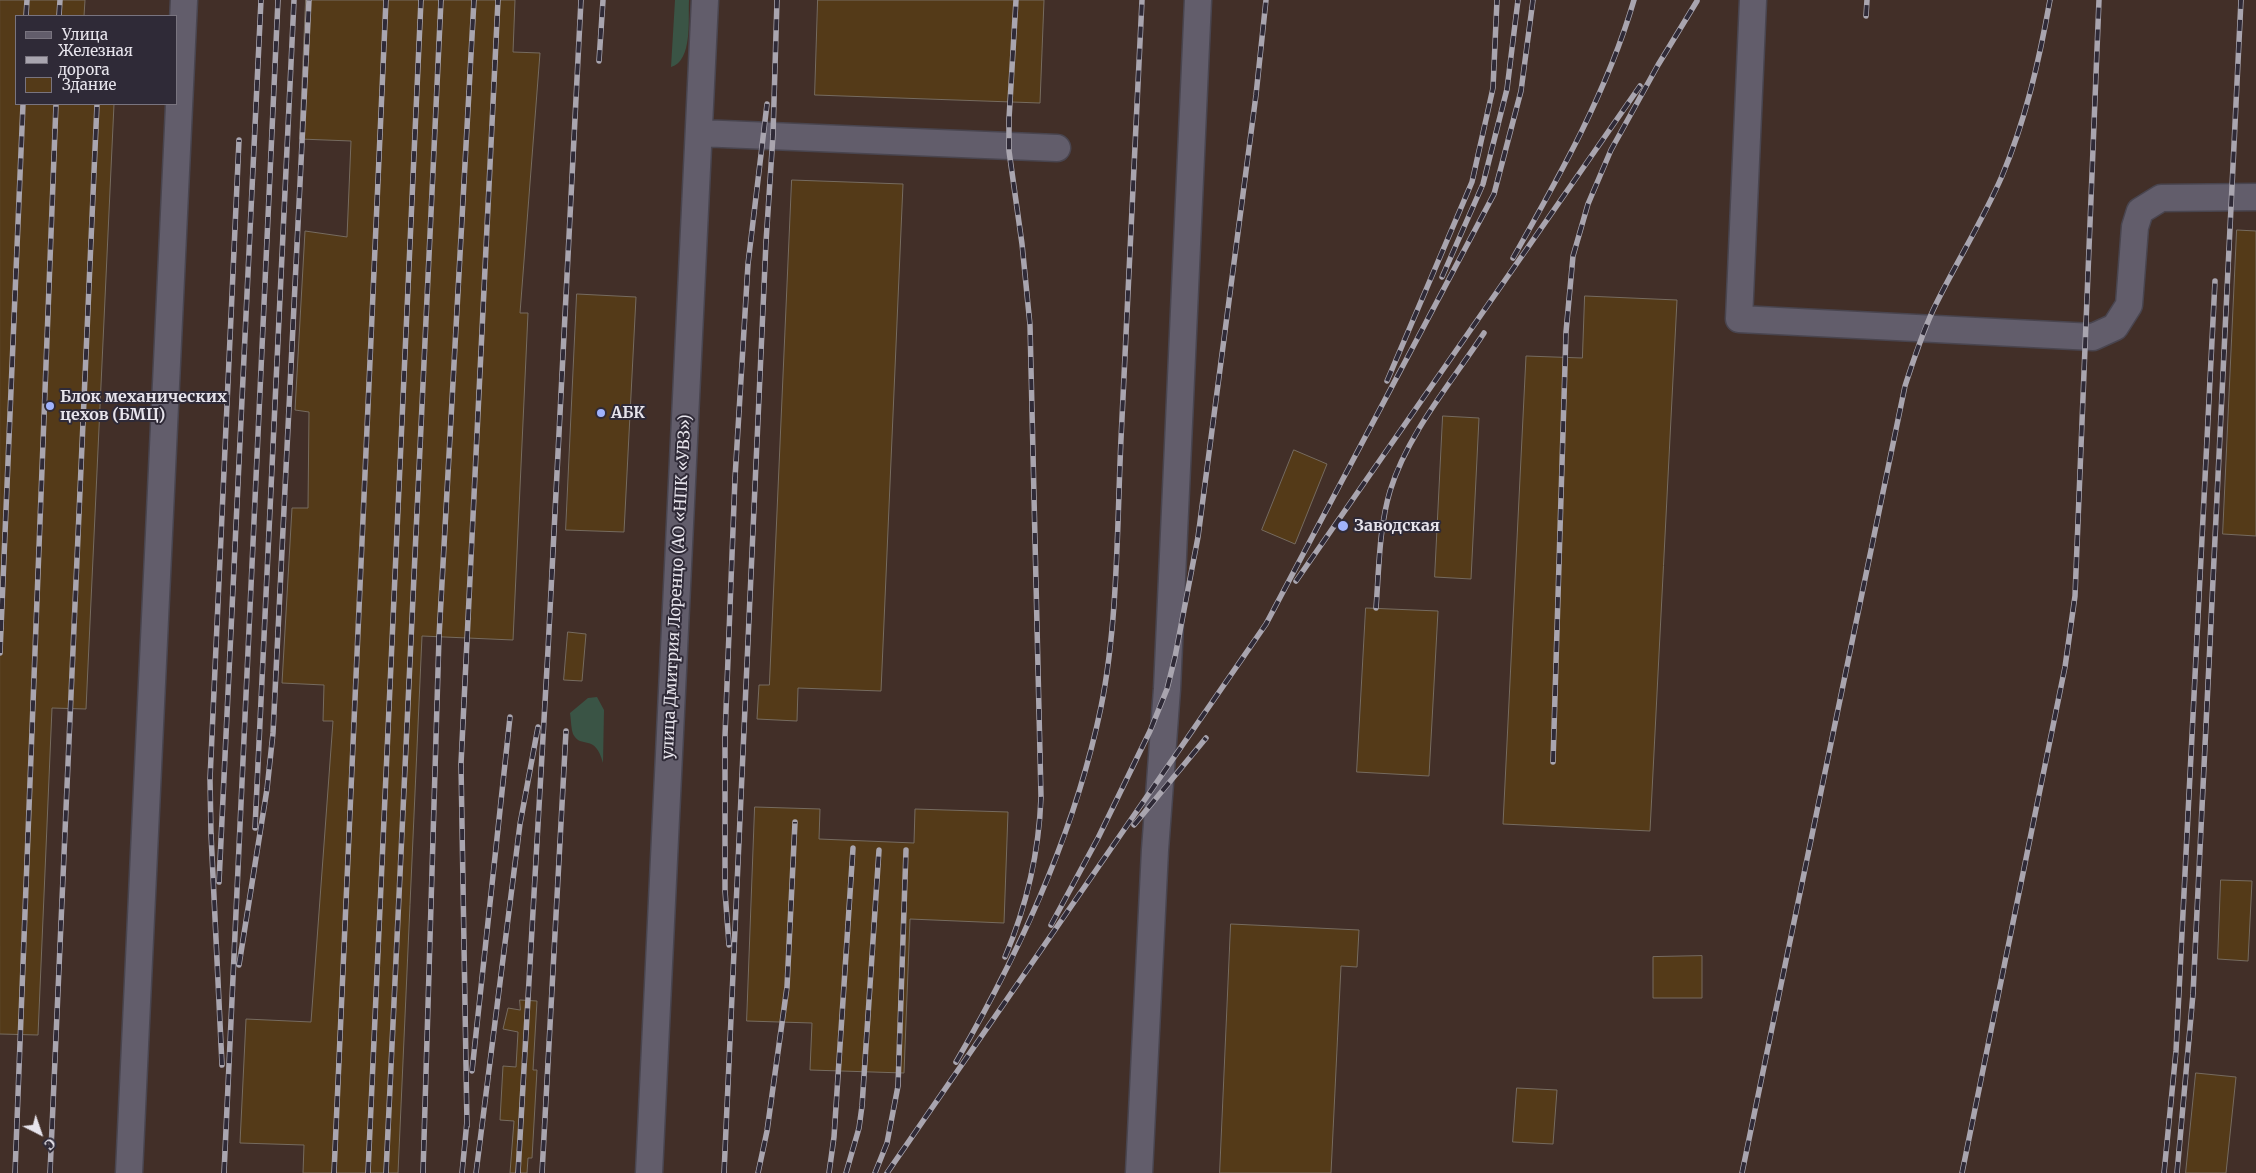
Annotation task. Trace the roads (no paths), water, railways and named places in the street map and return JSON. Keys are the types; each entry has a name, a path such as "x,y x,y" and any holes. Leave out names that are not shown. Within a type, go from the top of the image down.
{"lane":[{"path":"129,1173 184,0"},
{"name":"улица Дмитрия Лоренцо (АО «НПК «УВЗ»)","path":"649,1173 705,0"},
{"path":"1140,1173 1155,850 1167,689 1198,0"},
{"path":"1753,0 1739,319 2093,337 2115,328 2129,305 2135,227 2140,211 2161,198 2256,197"},
{"path":"699,133 1057,148"}],"railway":[{"path":"26,15 27,0"},
{"path":"59,15 60,0"},
{"path":"219,882 261,0"},
{"path":"224,1173 278,0"},
{"path":"255,828 294,0"},
{"path":"239,965 267,789 273,733 309,0"},
{"path":"334,1173 386,0"},
{"path":"368,1173 421,0"},
{"path":"386,1173 441,0"},
{"path":"423,1173 439,637 474,0"},
{"path":"467,1126 461,764 498,0"},
{"path":"518,1173 548,650 581,0"},
{"path":"599,61 603,0"},
{"path":"724,1173 766,242 773,135 777,0"},
{"path":"1005,957 1026,898 1038,838 1041,797 1030,325 1022,244 1009,151 1016,0"},
{"path":"956,1062 980,1020 1023,935 1061,846 1090,754 1107,675 1116,574 1142,0"},
{"path":"1051,925 1098,838 1150,731 1167,689 1175,657 1198,537 1256,95 1266,0"},
{"path":"1387,381 1472,182 1493,88 1497,0"},
{"path":"1442,277 1483,184 1507,89 1518,0"},
{"path":"887,1173 1266,624 1494,194 1521,91 1533,0"},
{"path":"1513,258 1581,132 1610,67 1634,0"},
{"path":"1866,16 1867,0"},
{"path":"1742,1173 1905,386 1931,314 1987,209 2011,155 2031,90 2050,0"},
{"path":"1962,1173 2065,667 2075,596 2099,0"},
{"path":"2177,1173 2193,994 2241,0"},
{"path":"1553,762 1566,332 1573,256 1588,204 1611,150 1658,65 1697,1"},
{"path":"1296,581 1640,86"},
{"path":"729,945 725,891 725,736 735,478 748,264 767,104"},
{"path":"0,653 23,105"},
{"path":"15,1173 56,105"},
{"path":"50,1173 97,105"},
{"path":"222,1065 210,779 239,140"},
{"path":"2164,1173 2176,1051 2215,281"},
{"path":"1376,608 1380,549 1386,505 1398,470 1431,409 1484,333"},
{"path":"472,1071 510,717"},
{"path":"476,1173 520,824 538,727"},
{"path":"542,1173 566,731"},
{"path":"1134,825 1206,738"},
{"path":"758,1173 767,1131 787,987 795,822"},
{"path":"829,1173 834,1137 853,848"},
{"path":"846,1173 859,1128 862,1106 879,850"},
{"path":"875,1173 887,1143 898,1086 906,850"},
{"path":"462,1173 467,1121"}],"place":[{"name":"Блок механических цехов (БМЦ)","path":"50,406"},
{"name":"АБК","path":"601,413"},
{"name":"Заводская","path":"1343,526"}]}
